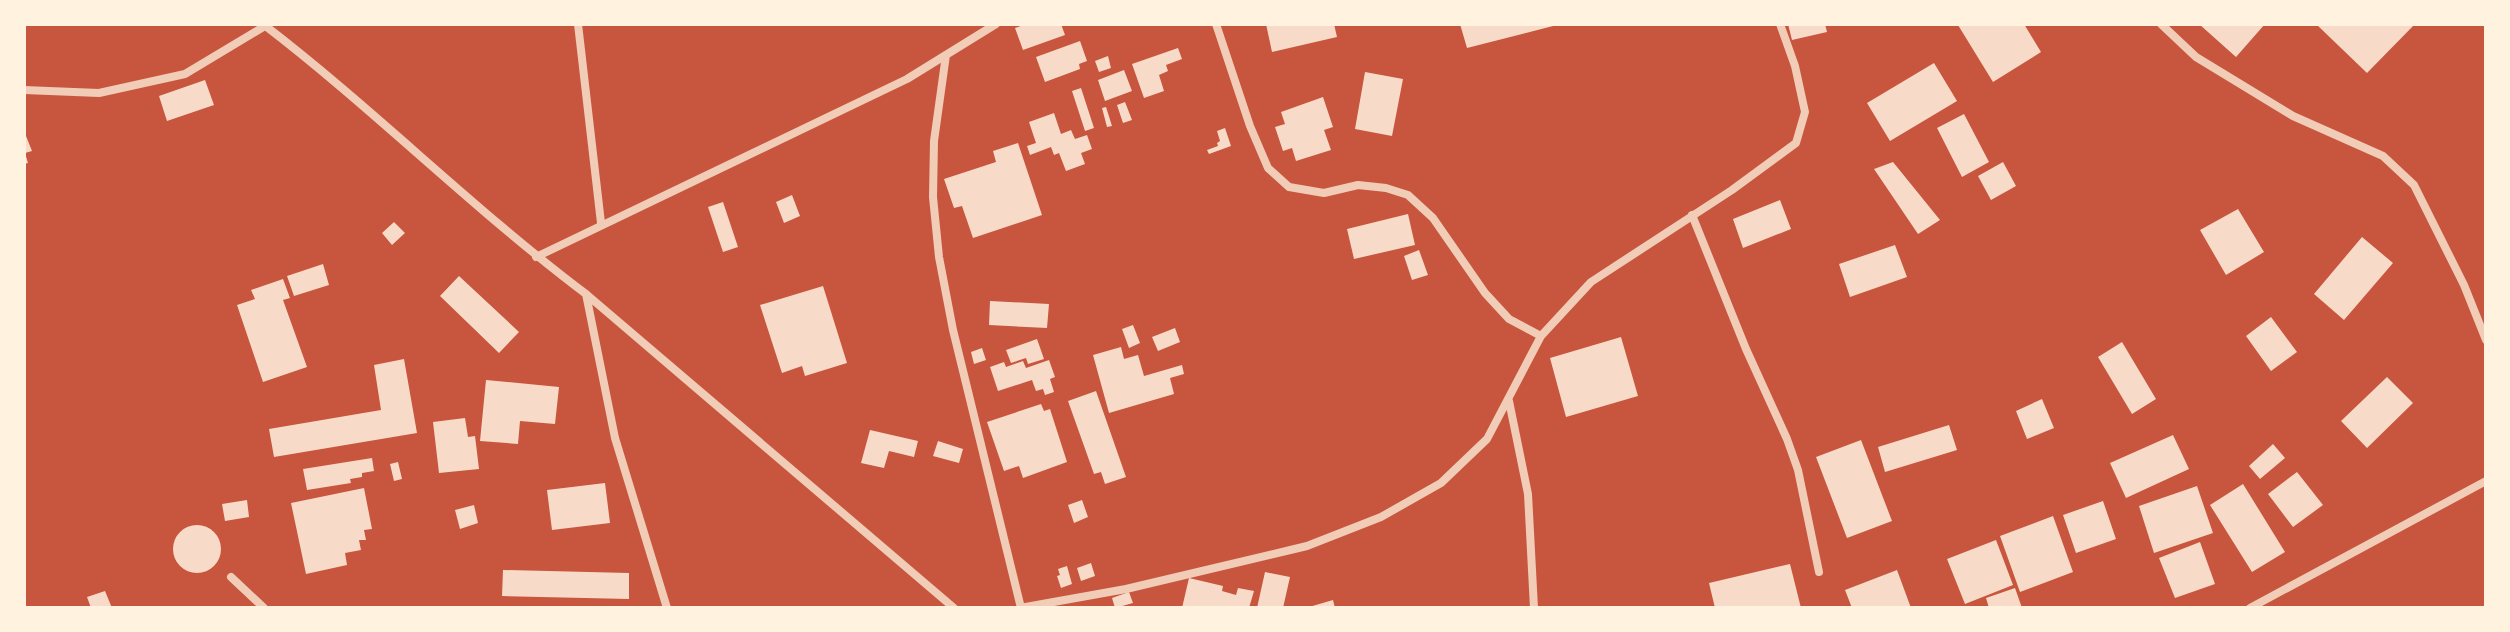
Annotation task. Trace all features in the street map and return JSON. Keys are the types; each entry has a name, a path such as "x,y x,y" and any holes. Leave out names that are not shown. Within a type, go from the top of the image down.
{"street":[{"path":"578,24 601,223"},
{"path":"536,257 601,223 772,146 907,79 996,24"},
{"path":"1216,24 1250,126 1268,168 1289,187 1324,193 1358,185 1386,188 1408,195 1433,218 1485,293 1509,319 1541,336"},
{"path":"946,55 934,141 933,197 939,257 953,330 1021,608 1126,589 1307,546 1381,517 1441,483 1487,439 1541,336 1591,282 1796,143 1805,112 1795,66 1780,24"},
{"path":"2161,24 2196,57 2293,116 2383,156 2414,185 2464,285 2486,340"},
{"path":"24,90 99,93 185,74 264,25 318,66 536,257 586,294 954,608"},
{"path":"1692,215 1746,349 1787,439 1798,470 1819,572"},
{"path":"586,294 615,438 667,608"},
{"path":"1509,401 1528,494 1534,608"},
{"path":"2250,608 2486,481"},
{"path":"231,577 264,608"}],"building":[{"path":"1026,24 1061,24 1065,35 1023,50 1015,28"},
{"path":"1266,24 1334,24 1337,37 1272,52"},
{"path":"1460,24 1557,24 1557,25 1467,48"},
{"path":"1788,24 1825,24 1827,32 1792,40"},
{"path":"1960,24 2024,24 2041,52 1993,82"},
{"path":"2199,24 2265,24 2236,57"},
{"path":"2316,24 2415,24 2367,73"},
{"path":"1080,41 1087,61 1079,64 1080,69 1045,82 1036,57"},
{"path":"1178,48 1182,59 1166,65 1168,71 1159,75 1164,91 1144,98 1132,64"},
{"path":"1108,56 1111,68 1099,72 1095,61"},
{"path":"1934,63 1957,101 1890,141 1867,103"},
{"path":"1124,70 1132,91 1105,101 1098,80"},
{"path":"1365,72 1403,79 1392,136 1355,129"},
{"path":"205,80 214,105 167,121 159,96"},
{"path":"1081,88 1094,128 1085,131 1072,91"},
{"path":"1323,97 1333,127 1324,130 1331,150 1296,161 1292,148 1283,151 1275,127 1285,124 1281,112"},
{"path":"1125,102 1132,120 1123,123 1117,105"},
{"path":"1106,107 1112,126 1107,127 1102,108"},
{"path":"1054,113 1061,134 1071,130 1075,139 1087,135 1092,149 1081,153 1085,164 1066,171 1059,153 1054,155 1051,147 1030,155 1027,146 1036,143 1029,122"},
{"path":"1964,114 1989,162 1962,177 1937,128"},
{"path":"1225,128 1231,146 1209,154 1207,150 1218,146 1220,141 1217,131"},
{"path":"24,131 32,151 25,153 28,163 24,164"},
{"path":"1018,143 1042,215 973,238 962,206 954,208 944,179 996,162 993,151"},
{"path":"1893,162 1940,220 1918,234 1874,169"},
{"path":"2003,162 2016,186 1991,200 1978,176"},
{"path":"792,195 800,216 784,223 776,202"},
{"path":"1780,200 1791,229 1743,248 1733,219"},
{"path":"723,202 738,247 723,252 708,207"},
{"path":"2238,209 2264,252 2226,275 2200,230"},
{"path":"1408,214 1415,245 1354,259 1347,229"},
{"path":"394,222 405,233 392,245 382,233"},
{"path":"2362,237 2393,263 2344,320 2314,294"},
{"path":"1895,245 1907,277 1850,297 1839,264"},
{"path":"1419,250 1428,275 1412,280 1404,256"},
{"path":"323,264 329,285 294,296 287,276"},
{"path":"459,276 519,332 499,353 440,296"},
{"path":"283,279 290,298 283,300 307,367 263,382 237,305 255,299 251,290"},
{"path":"823,286 847,363 805,376 802,366 782,373 760,305"},
{"path":"990,301 1049,304 1047,328 989,325"},
{"path":"2271,317 2297,352 2271,371 2246,336"},
{"path":"1133,325 1140,343 1129,348 1122,329"},
{"path":"1175,328 1180,342 1158,351 1152,337"},
{"path":"1621,337 1638,396 1566,417 1550,358"},
{"path":"1037,339 1044,359 1028,364 1026,358 1011,363 1006,350"},
{"path":"2122,342 2156,399 2132,414 2098,357"},
{"path":"1121,347 1124,359 1138,355 1144,376 1182,365 1184,374 1170,378 1174,394 1109,413 1093,355"},
{"path":"982,348 986,360 974,364 971,352"},
{"path":"404,359 417,433 274,457 269,429 381,410 374,365"},
{"path":"1049,360 1055,377 1050,379 1054,392 1045,395 1043,389 1036,391 1032,380 998,391 990,367 1004,362 1006,367 1023,361 1026,368"},
{"path":"2387,377 2413,403 2367,448 2341,421"},
{"path":"486,380 559,387 555,424 520,421 518,444 480,441"},
{"path":"1096,391 1126,477 1105,484 1101,472 1094,474 1068,401"},
{"path":"2042,399 2054,428 2027,439 2016,411"},
{"path":"1041,404 1044,411 1050,409 1067,462 1023,478 1019,466 1004,471 987,422"},
{"path":"465,418 468,437 475,436 479,469 439,473 433,422"},
{"path":"1949,425 1957,450 1885,472 1878,447"},
{"path":"870,430 918,441 914,457 889,451 884,468 861,463"},
{"path":"2173,435 2189,469 2126,498 2110,463"},
{"path":"1861,440 1892,521 1847,538 1816,457"},
{"path":"938,441 963,449 959,463 933,456"},
{"path":"2273,444 2285,458 2260,479 2249,466"},
{"path":"372,458 374,471 350,479 351,483 307,490 303,469"},
{"path":"398,462 402,479 394,481 390,464"},
{"path":"2297,472 2323,505 2293,527 2268,494"},
{"path":"605,483 610,523 552,530 547,490"},
{"path":"2243,484 2285,552 2252,572 2210,505"},
{"path":"2197,486 2213,533 2154,553 2139,506"},
{"path":"364,488 372,529 364,530 366,540 359,540 361,550 345,553 347,565 306,574 291,503"},
{"path":"247,500 249,517 225,521 222,504"},
{"path":"1082,500 1088,517 1074,523 1068,505"},
{"path":"2103,501 2116,539 2076,553 2063,515"},
{"path":"474,505 478,523 460,529 455,510"},
{"path":"2053,516 2073,572 2020,592 2000,536"},
{"path":"197,525 214,532 221,549 214,566 197,573 180,566 173,549 180,532"},
{"path":"1996,540 2013,585 1965,604 1947,559"},
{"path":"2200,542 2215,584 2175,598 2159,558"},
{"path":"1091,563 1095,576 1081,581 1077,568"},
{"path":"1790,564 1801,608 1715,608 1709,583"},
{"path":"1067,566 1072,584 1061,588 1058,569"},
{"path":"503,570 629,573 629,599 502,596"},
{"path":"1897,570 1911,608 1852,608 1845,590"},
{"path":"1265,572 1290,577 1283,608 1257,608"},
{"path":"1189,578 1223,586 1222,591 1236,595 1238,588 1254,591 1249,608 1182,608"},
{"path":"2015,588 2022,608 1989,608 1986,598"},
{"path":"105,591 112,608 91,608 87,597"},
{"path":"1129,592 1133,603 1115,608 1112,598"},
{"path":"1333,600 1335,608 1309,608 1309,607"}]}
